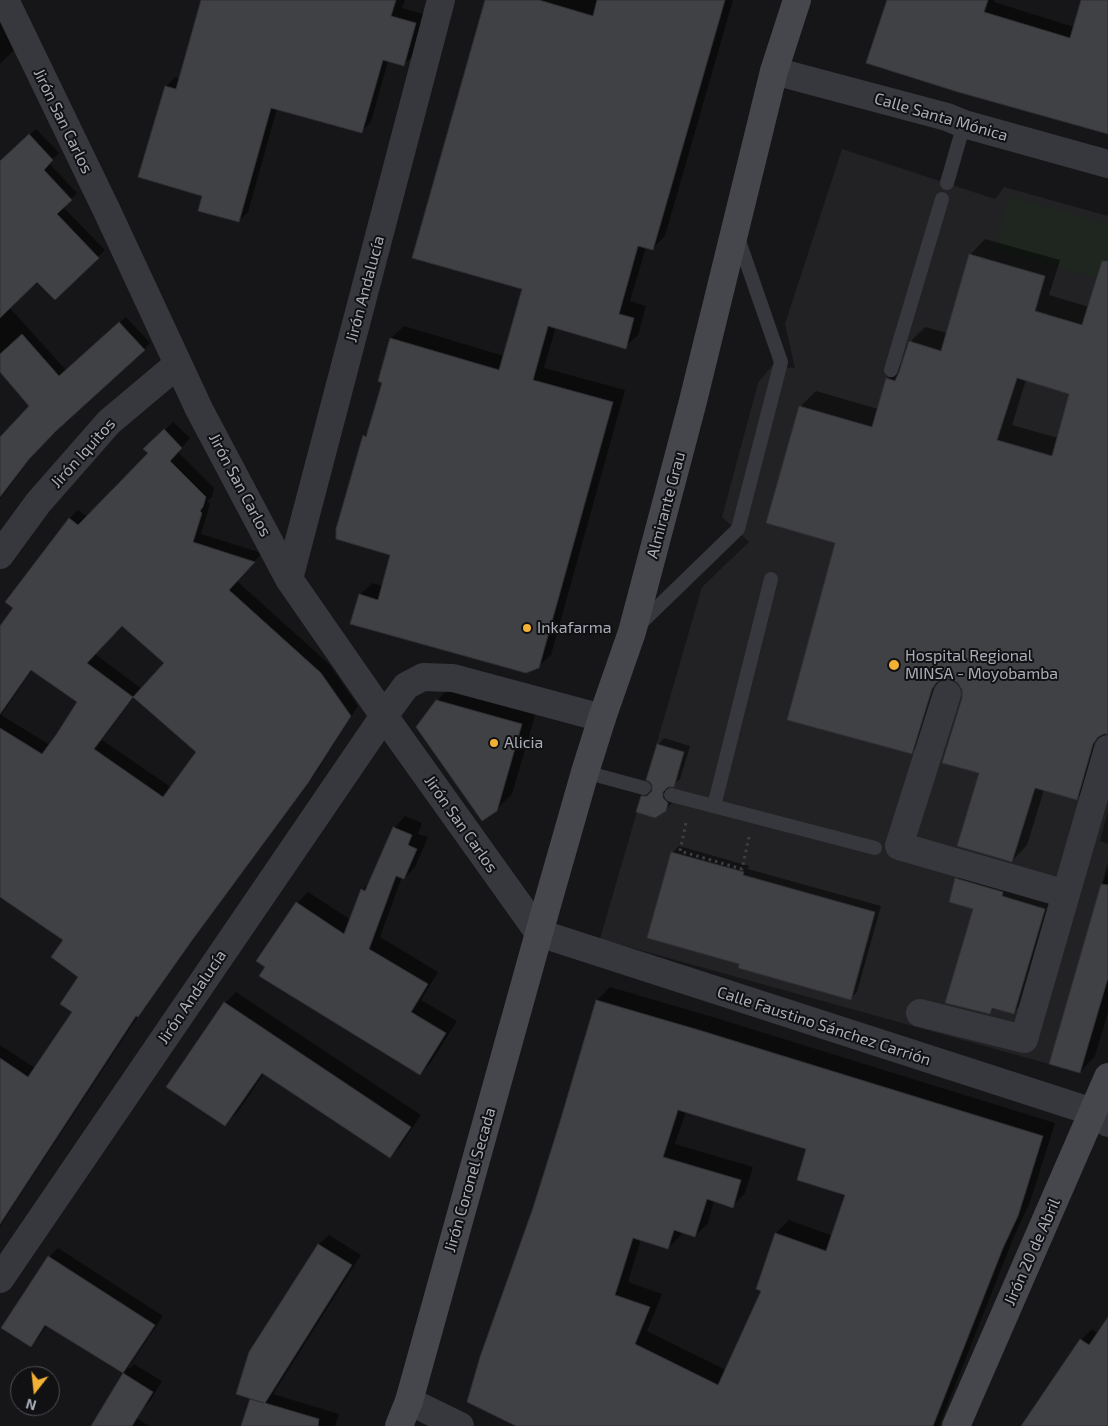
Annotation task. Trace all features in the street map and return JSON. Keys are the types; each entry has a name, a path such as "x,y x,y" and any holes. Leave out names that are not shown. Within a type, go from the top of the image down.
{"main road":[{"name":"Almirante Grau","path":"538,934 585,772 632,632 692,405 774,71 797,0"},
{"name":"Jirón Coronel Secada","path":"399,1426 409,1401 538,934"},
{"name":"Jirón 20 de Abril","path":"956,1426 1100,1117 1108,1078"}],"street":[{"name":"Jirón San Carlos","path":"5,0 107,211 199,409 289,579 538,934"},
{"name":"Jirón Andalucía","path":"289,579 441,0"},
{"name":"Calle Santa Mónica","path":"774,71 947,117 964,124 1108,164"},
{"name":"Jirón Iquitos","path":"0,554 38,502 109,422 178,364"},
{"name":"Jirón Andalucía","path":"0,1279 406,686 423,678 453,678 602,718"},
{"path":"947,694 899,846 1066,894"},
{"path":"920,1013 1024,1039 1108,749"},
{"name":"Calle Faustino Sánchez Carrión","path":"538,934 1100,1117"},
{"path":"409,1401 460,1426"}],"lane":[{"path":"947,183 964,124"},
{"path":"891,370 942,199"},
{"path":"632,632 738,529 779,371 781,362 735,230"},
{"path":"714,806 771,579"},
{"path":"585,772 644,788"},
{"path":"671,795 875,848"}],"path":[{"path":"688,817 680,851 742,869 754,817"}],"shaded area":[{"name":"Hospital Regional MINSA - Moyobamba","path":"842,149 995,199 1004,187 1108,216 1108,811 1100,841 1108,844 1108,862 1049,1064 600,939 702,587 749,542 722,517 758,383 772,366 795,368 785,324"},
{"path":"1010,196 1108,224 1108,281 994,249"}],"building":[{"path":"201,0 396,0 391,16 416,23 404,66 383,60 362,133 271,108 239,222 198,211 202,196 138,177 165,86 176,89"},
{"path":"485,0 539,0 593,16 597,0 725,0 653,250 638,246 619,314 634,318 626,349 548,326 533,380 613,402 539,668 526,673 350,624 359,594 378,600 390,555 336,539 336,529 363,435 366,437 382,383 378,381 390,338 499,370 522,289 412,258"},
{"path":"887,0 988,0 984,12 1070,38 1081,0 1108,0 1108,134 958,92 866,63"},
{"path":"29,134 53,160 44,170 72,200 57,214 99,258 55,300 37,282 0,318 0,161"},
{"path":"969,254 1045,276 1035,311 1082,325 1102,261 1108,261 1108,734 1098,737 1093,744 1077,800 1035,788 1012,862 957,846 979,773 942,763 962,698 962,690 958,683 952,679 943,679 936,683 932,689 912,754 787,720 835,543 766,523 799,406 872,427 886,378 895,381 909,341 941,351","holes":["1017,378 1069,394 1052,456 997,440"]},
{"path":"119,322 145,350 56,431 30,458 0,497 0,437 29,406 0,372 0,354 22,334 59,376"},
{"path":"164,429 182,448 170,461 206,497 200,511 202,513 193,542 255,562 229,590 321,673 351,716 308,783 138,1017 136,1016 0,1224 0,1058 28,1077 72,1012 60,1004 78,977 51,957 63,940 0,897 0,728 42,754 77,702 31,670 0,714 0,626 13,608 5,602 69,518 78,525 148,453 143,449","holes":["122,626 164,663 133,697 87,663","133,697 196,752 163,797 94,749"]},
{"path":"436,700 522,724 497,811 482,821 416,727"},
{"path":"657,744 684,752 674,787 668,787 663,792 663,798 668,803 666,811 655,818 636,812 641,796 647,796 652,791 652,785 646,780"},
{"path":"393,827 412,835 408,845 417,849 404,879 396,876 369,949 428,984 411,1012 446,1033 420,1075 259,976 265,967 256,961 296,902 344,934 361,889 365,891"},
{"path":"671,852 744,872 743,875 875,912 851,1000 738,968 739,964 647,938"},
{"path":"955,878 1003,892 1002,896 1045,909 1014,1014 992,1008 990,1014 945,1003 973,909 949,902"},
{"path":"1101,884 1108,885 1108,978 1080,1073 1049,1064"},
{"path":"596,1000 1043,1136 1018,1216 1003,1248 933,1426 516,1426 467,1402 480,1357 533,1208","holes":["678,1110 806,1149 797,1180 845,1195 826,1251 775,1233 756,1289 761,1291 718,1385 635,1344 650,1307 615,1295 633,1238 668,1249 674,1230 695,1237 707,1199 733,1208 741,1180 663,1157"]},
{"path":"224,1002 411,1127 390,1158 262,1073 225,1126 166,1087"},
{"path":"318,1244 352,1265 265,1403 319,1419 318,1426 241,1426 250,1399 264,1403 236,1394 249,1352"},
{"path":"48,1256 155,1325 123,1373 45,1325 31,1347 1,1328"},
{"path":"1108,1317 1108,1426 1021,1426 1080,1339 1089,1345"},
{"path":"123,1373 153,1392 132,1426 91,1426"}],"place":[{"name":"Inkafarma","path":"527,628"},
{"name":"Hospital Regional MINSA - Moyobamba","path":"894,665"},
{"name":"Alicia","path":"494,743"}]}
